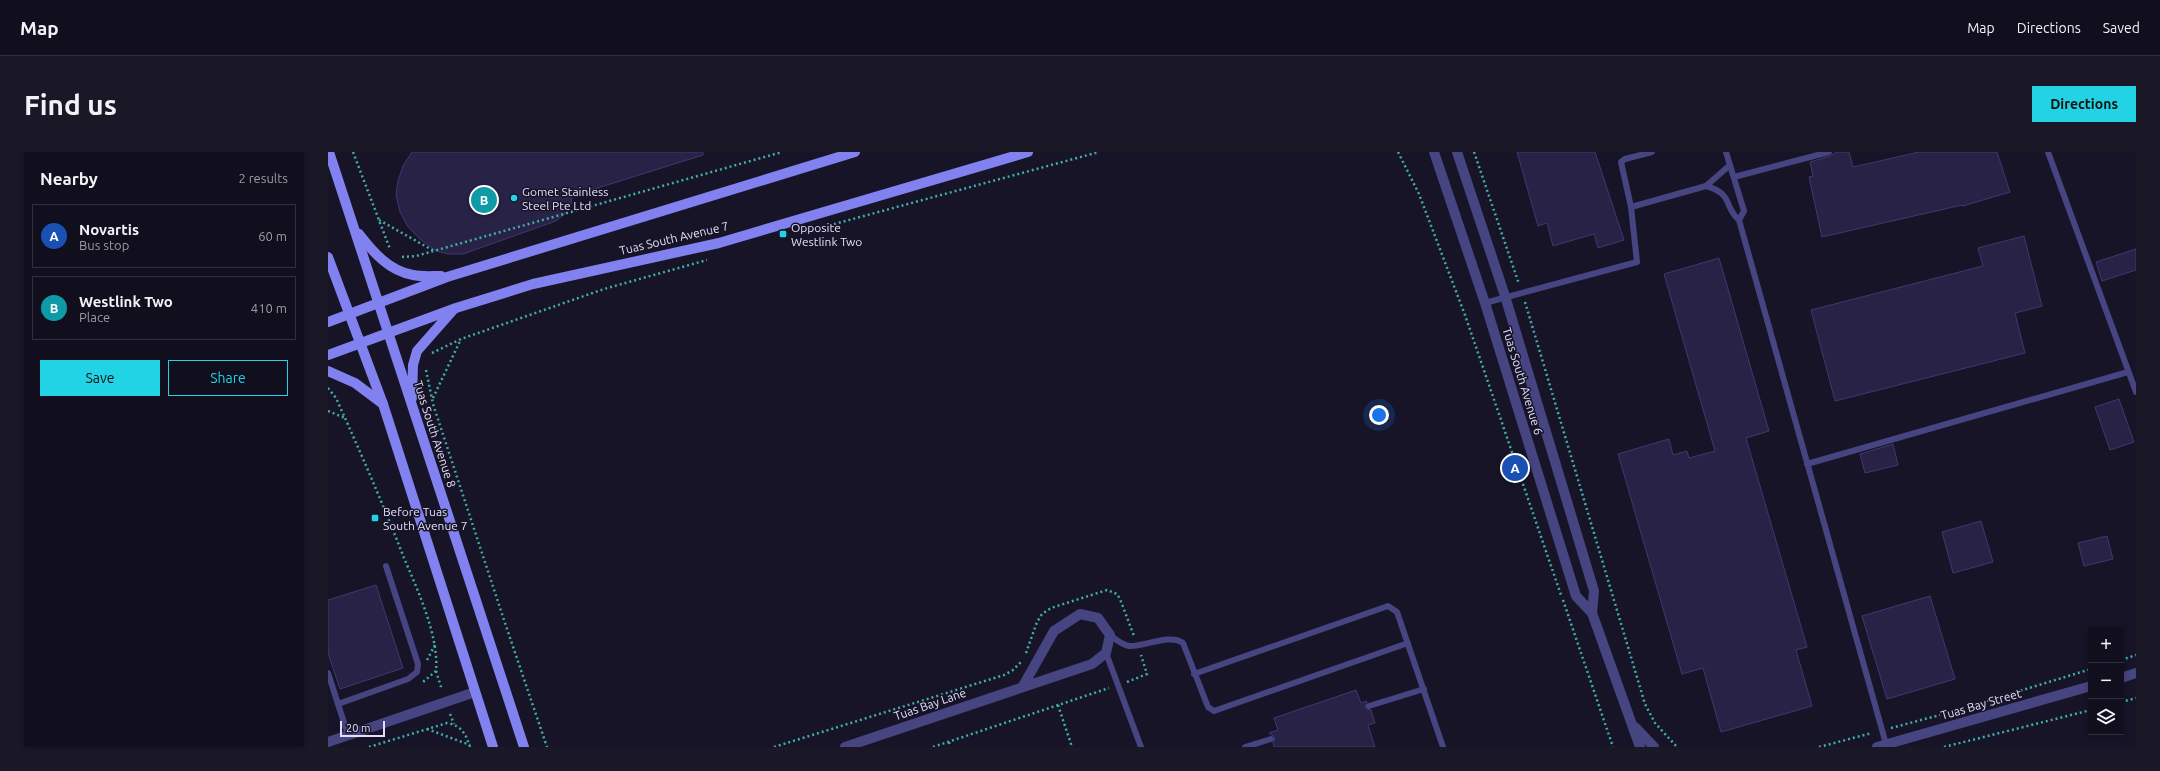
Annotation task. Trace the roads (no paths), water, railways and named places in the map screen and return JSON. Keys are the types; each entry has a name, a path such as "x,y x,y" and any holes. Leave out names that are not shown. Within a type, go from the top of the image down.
{"street":[{"name":"Tuas South Avenue 8","path":"329,152 524,747"},
{"path":"328,322 447,277 856,152"},
{"name":"Tuas South Avenue 7","path":"328,355 456,308 533,284 719,243 1028,152"},
{"name":"Tuas South Avenue 6","path":"1434,152 1485,303 1576,596 1592,613 1640,747"},
{"name":"Tuas South Avenue 6","path":"1457,152 1506,296 1594,591 1592,613"},
{"path":"355,230 378,258 394,268 412,275 447,277"},
{"path":"328,257 383,404 474,692 493,747"},
{"path":"412,408 413,365 417,351 456,308"},
{"path":"328,371 355,383 383,404"},
{"path":"1023,686 1054,631 1080,614 1098,618 1110,635 1106,653"},
{"name":"Tuas Bay Lane","path":"845,747 1092,664 1106,653"},
{"path":"2124,677 2136,673"},
{"name":"Tuas Bay Street","path":"1882,746 2088,687"},
{"path":"328,742 474,692"},
{"path":"1631,722 1654,747"}],"lane":[{"path":"1485,303 1506,296 1637,262 1631,207 1621,162 1625,159 1652,152"},
{"path":"1726,152 1744,212 1739,220"},
{"path":"1734,177 1829,152"},
{"path":"2048,152 2136,392"},
{"path":"1631,207 1706,186 1730,165"},
{"path":"1706,186 1718,190 1726,197 1733,214 1739,220 1882,730 1882,746"},
{"path":"1807,464 2128,372"},
{"path":"338,704 408,679 417,672 418,664 386,566"},
{"path":"1194,674 1388,606 1397,612 1443,747"},
{"path":"1110,635 1127,646 1137,646 1172,639 1180,640 1183,643 1208,707 1218,712 1408,643"},
{"path":"1106,653 1142,747"},
{"path":"328,673 348,735"},
{"path":"1369,706 1424,688"},
{"path":"1245,747 1265,744 1271,739"}],"place":[{"name":"Gomet Stainless Steel Pte Ltd","path":"514,198"},
{"name":"Westlink Two","path":"484,200"},
{"name":"Opposite Westlink Two","path":"783,234"},
{"name":"Novartis","path":"1515,468"},
{"name":"Before Tuas South Avenue 7","path":"375,518"}]}
